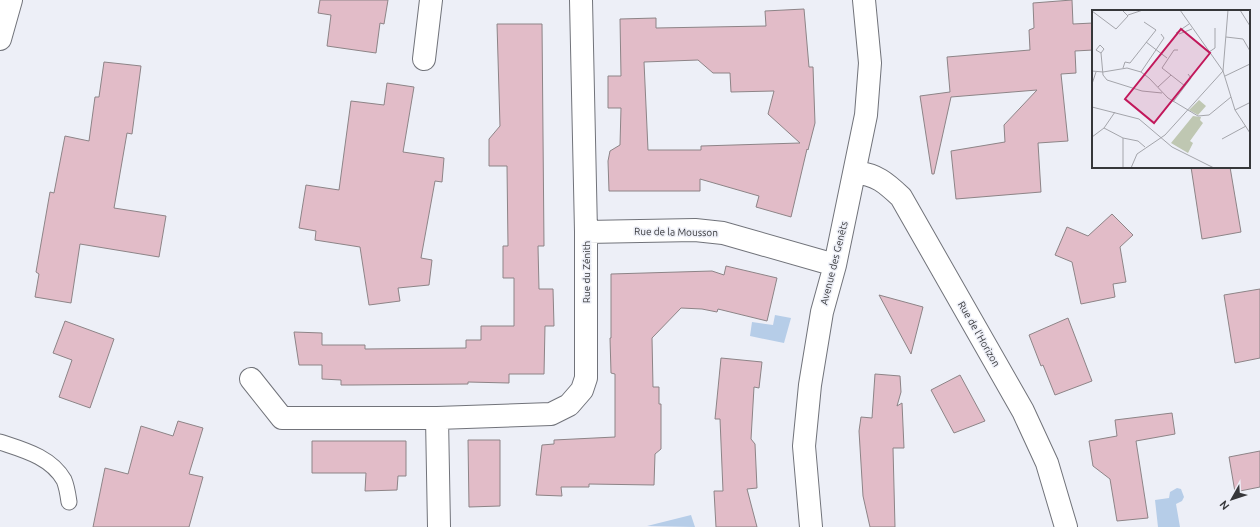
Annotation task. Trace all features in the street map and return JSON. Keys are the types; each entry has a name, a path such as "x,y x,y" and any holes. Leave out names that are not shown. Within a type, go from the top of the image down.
{"street":[{"path":"2,26 11,0"},
{"path":"424,59 431,0"},
{"name":"Rue du Zénith","path":"251,379 282,418 437,418 551,414 569,405 582,390 586,378 586,232 581,0"},
{"name":"Avenue des Genêts","path":"811,527 804,446 810,385 822,312 835,265 866,115 870,64 864,0"},
{"name":"Rue de l'Horizon","path":"855,172 870,174 883,181 901,196 1023,411 1047,463 1066,527"},
{"name":"Rue de la Mousson","path":"586,232 695,230 723,233 835,265"},
{"path":"437,418 439,527"}],"lane":[{"path":"0,442 45,459 55,468 64,481 69,502"}],"water":[{"path":"775,315 791,318 784,343 750,336 752,322 773,325"},
{"path":"1177,488 1181,489 1184,497 1182,501 1176,504 1180,527 1158,527 1155,500 1169,498 1170,492"},
{"path":"691,515 695,527 647,526"}],"building":[{"path":"320,0 388,0 384,24 380,23 376,53 327,46 331,15 318,13"},
{"path":"1072,0 1073,24 1092,23 1092,50 1075,51 1076,73 1061,74 1068,141 1038,143 1041,192 956,199 951,151 1005,142 1004,125 1037,90 951,97 934,174 932,174 920,96 950,92 947,57 1030,50 1029,30 1034,28 1033,3"},
{"path":"804,9 809,67 813,67 815,123 808,150 807,149 791,217 756,207 759,196 700,179 700,191 609,191 608,161 610,151 620,145 621,108 608,108 608,76 621,76 620,19 656,18 656,28 766,26 765,11","holes":["698,60 713,73 730,73 731,92 774,91 768,114 800,143 701,146 701,150 648,150 644,62"]},
{"path":"497,24 542,24 544,246 538,246 539,289 553,289 554,326 545,326 544,374 509,374 509,383 468,382 468,384 341,385 341,380 322,379 322,365 299,365 294,332 322,333 322,345 365,345 365,349 466,348 466,340 481,340 481,326 514,326 514,278 503,278 503,246 508,246 507,166 489,166 489,139 500,126"},
{"path":"104,62 141,66 132,134 127,133 114,208 166,216 159,257 80,244 71,303 35,297 39,274 36,272 50,192 54,193 65,136 89,141 95,97 99,97"},
{"path":"387,83 414,87 403,152 444,158 442,182 435,181 421,258 432,260 429,285 398,288 400,301 369,305 360,247 315,240 316,231 299,228 306,185 339,190 351,101 384,105"},
{"path":"1191,168 1230,168 1241,232 1202,239"},
{"path":"1112,214 1133,235 1120,247 1126,282 1113,284 1115,297 1081,304 1072,262 1055,255 1067,227 1088,236"},
{"path":"726,266 777,278 767,321 718,309 717,312 702,309 681,308 652,338 653,387 659,387 659,404 661,404 661,449 655,454 654,485 589,484 589,487 561,487 562,496 536,495 542,445 554,444 554,440 615,437 615,374 611,373 610,338 611,274 712,271 724,275"},
{"path":"1260,289 1260,358 1235,363 1224,295"},
{"path":"879,295 923,307 911,354"},
{"path":"1068,318 1092,381 1055,395 1043,365 1041,366 1029,335"},
{"path":"65,321 114,339 90,408 59,397 72,360 53,353"},
{"path":"721,358 762,362 759,388 754,387 751,439 755,444 757,488 747,489 757,527 716,527 714,491 723,491 720,419 715,419"},
{"path":"875,374 900,376 901,392 897,406 902,403 904,448 893,448 895,527 870,527 863,496 859,431 861,417 872,418"},
{"path":"960,375 985,421 954,433 931,390"},
{"path":"1172,413 1175,434 1136,441 1148,518 1117,521 1110,479 1093,466 1089,441 1117,436 1115,420"},
{"path":"178,421 203,428 189,474 203,477 189,527 93,527 105,468 128,474 141,426 173,436"},
{"path":"468,440 500,440 500,506 469,507"},
{"path":"312,441 406,441 406,476 398,476 397,490 365,491 366,473 312,473"},
{"path":"1260,451 1260,487 1235,492 1229,457"}]}
